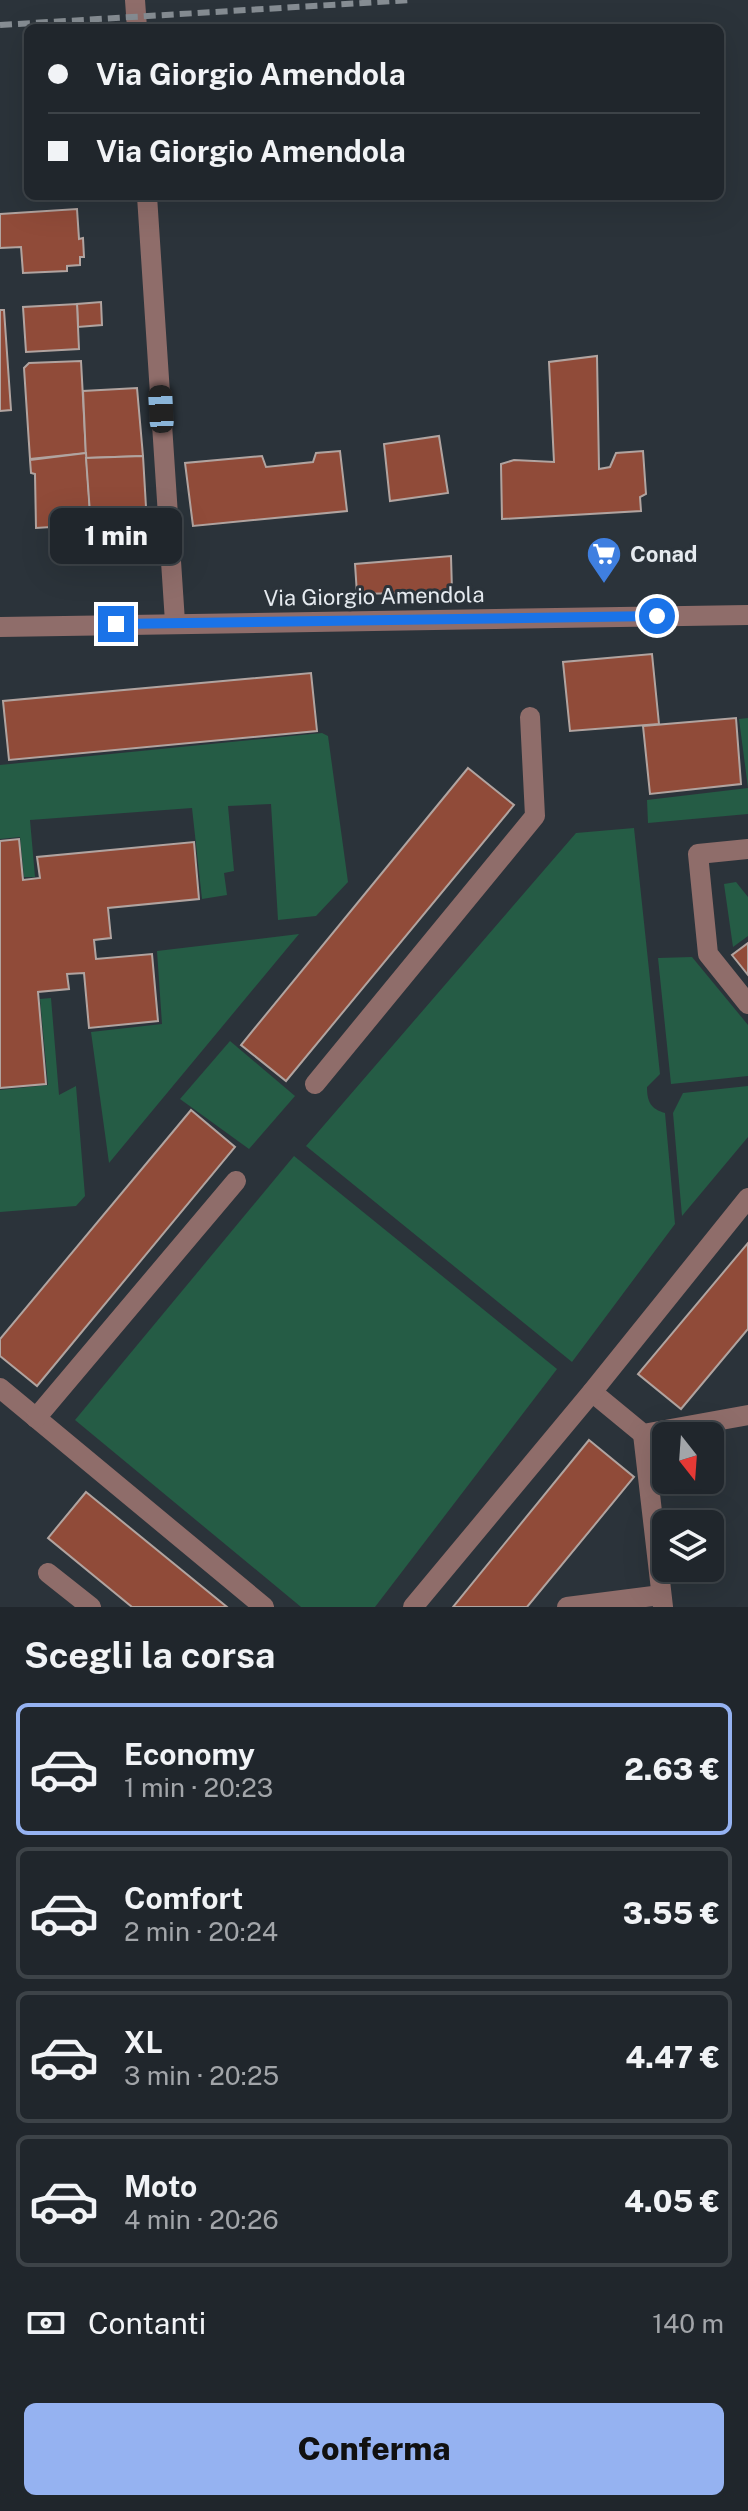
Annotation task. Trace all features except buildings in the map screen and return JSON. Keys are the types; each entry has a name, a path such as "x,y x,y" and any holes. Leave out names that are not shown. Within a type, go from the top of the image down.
{"street":[{"path":"135,0 137,24"},
{"path":"147,200 175,622"},
{"name":"Via Giorgio Amendola","path":"0,627 748,615"},
{"path":"315,1084 535,816 530,717"},
{"path":"748,849 698,854 708,954 748,1004"},
{"path":"36,1418 236,1181"},
{"path":"413,1607 748,1198"},
{"path":"0,1388 264,1607"},
{"path":"567,1607 662,1601 643,1434 592,1392"},
{"path":"643,1434 748,1415"},
{"path":"48,1573 91,1607"}],"green space":[{"path":"748,718 748,788 739,719"},
{"path":"322,733 328,736 348,882 316,916 278,920 271,804 228,806 234,871 224,873 227,895 202,899 192,808 30,820 35,877 24,877 20,837 0,839 0,765"},
{"path":"748,788 748,814 648,823 647,800"},
{"path":"634,828 660,1074 647,1087 647,1092 653,1107 665,1113 675,1224 572,1362 306,1146 576,833"},
{"path":"736,882 748,897 748,936 733,947 724,884"},
{"path":"299,934 109,1163 91,1032 162,1024 157,951"},
{"path":"692,957 748,1025 748,1076 671,1084 658,958"},
{"path":"51,998 59,1095 76,1086 85,1196 76,1206 0,1212 0,1090 48,1085 40,999"},
{"path":"230,1041 295,1096 249,1149 180,1099"},
{"path":"748,1086 748,1137 682,1216 673,1113 683,1093"},
{"path":"294,1156 557,1369 375,1607 301,1607 75,1420"}],"railway":[{"path":"0,25 412,0"}],"place":[{"name":"Conad","path":"604,585"}],"route":[{"path":"116,624 657,616"}]}
